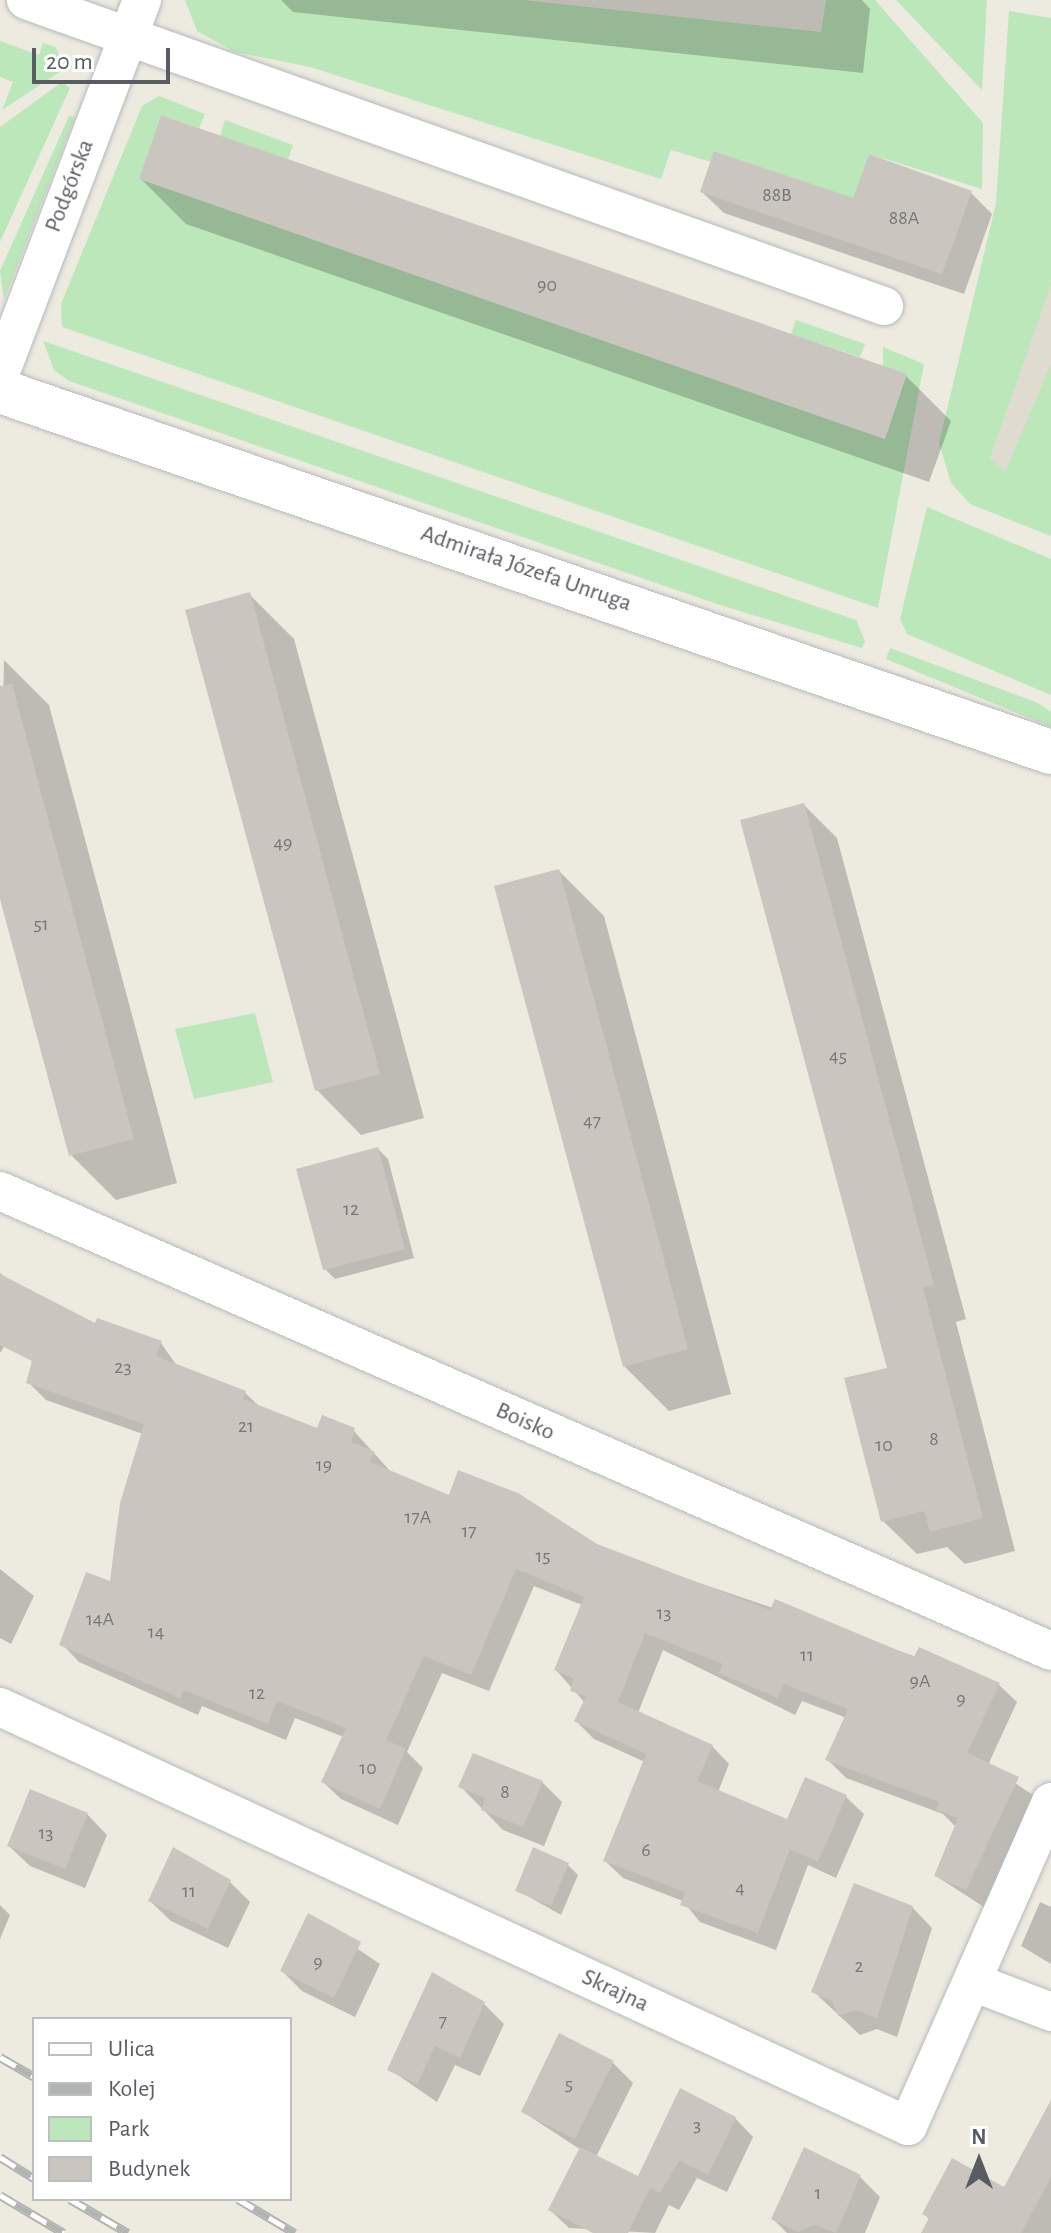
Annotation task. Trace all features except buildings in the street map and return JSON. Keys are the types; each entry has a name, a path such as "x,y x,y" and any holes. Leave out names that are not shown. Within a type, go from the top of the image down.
{"street":[{"path":"26,0 884,306"},
{"name":"Podgórska","path":"0,374 142,0"},
{"name":"Admirała Józefa Unruga","path":"0,391 1051,752"},
{"name":"Boisko","path":"0,1191 1051,1651"},
{"name":"Skrajna","path":"0,1707 908,2126 1051,1802"},
{"path":"973,1982 1051,2012"}],"shaded area":[{"path":"1051,177 1051,509 964,475"}],"green space":[{"path":"185,0 523,0 821,32 826,0 875,0 983,123 982,189 869,154 853,199 715,151 711,162 671,150 661,179 310,67 235,52 197,31"},
{"path":"896,0 987,0 982,90"},
{"path":"1009,11 1051,18 1051,285 990,458 1005,472 1051,364 1051,536 970,504 951,483 939,443 996,203"},
{"path":"0,41 39,55 43,43 56,47 63,70 2,110 13,82 0,77"},
{"path":"62,82 70,88 0,242 0,127"},
{"path":"159,96 205,114 199,128 161,115 140,179 884,439 883,347 924,364 878,608 62,327 61,304 142,106"},
{"path":"69,116 75,117 4,300 0,271"},
{"path":"225,120 293,145 288,159 220,136"},
{"path":"796,320 865,344 860,357 791,334"},
{"path":"43,341 856,620 865,641 862,648 723,606 69,381 54,370"},
{"path":"927,507 1051,559 1051,695 907,634 900,619"},
{"path":"890,648 1038,703 1051,712 1051,727 886,659"},
{"path":"255,1013 273,1082 194,1099 175,1029"}],"railway":[{"path":"0,2057 32,2076"},
{"path":"0,2157 32,2177"},
{"path":"0,2195 64,2233"},
{"path":"73,2201 128,2233"},
{"path":"241,2201 295,2233"}]}
